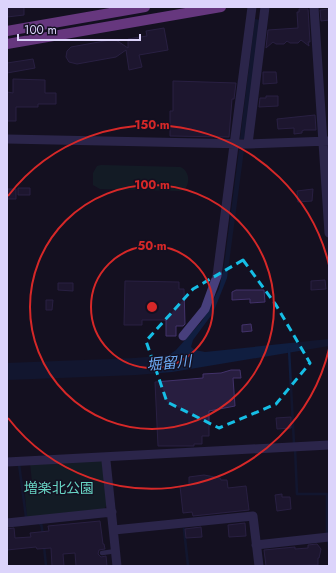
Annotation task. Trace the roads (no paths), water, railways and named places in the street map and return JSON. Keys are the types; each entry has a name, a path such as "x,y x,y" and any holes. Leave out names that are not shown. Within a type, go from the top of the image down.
{"main road":[{"path":"7,31 145,7"},
{"path":"7,44 221,7"}],"street":[{"path":"183,336 205,309 217,276 252,7"},
{"path":"248,144 265,7"},
{"path":"314,7 326,141 329,233"},
{"path":"7,139 235,144 326,141"},
{"path":"7,462 329,444"},
{"path":"106,461 117,566"},
{"path":"7,523 112,512"},
{"path":"114,530 253,516 258,566"},
{"path":"256,545 329,537"}],"lane":[{"path":"102,553 116,552"}],"water":[{"path":"255,19 260,20 245,139 240,139"},
{"name":"堀留川","path":"239,150 244,150 227,278 213,313 193,340 191,347 195,350 205,352 329,339 329,346 172,372 136,375 7,380 7,363 135,358 169,355 176,350 202,321 219,289 224,266"}],"waterway":[{"path":"289,349 294,444"},
{"path":"295,448 297,494 327,494 327,534"},
{"path":"19,464 26,517"},
{"path":"40,524 41,523 43,535"},
{"path":"184,529 188,566"},
{"path":"328,541 329,549"},
{"path":"44,546 46,566"}],"park label":[{"name":"増楽北公園","path":"59,488"}]}
